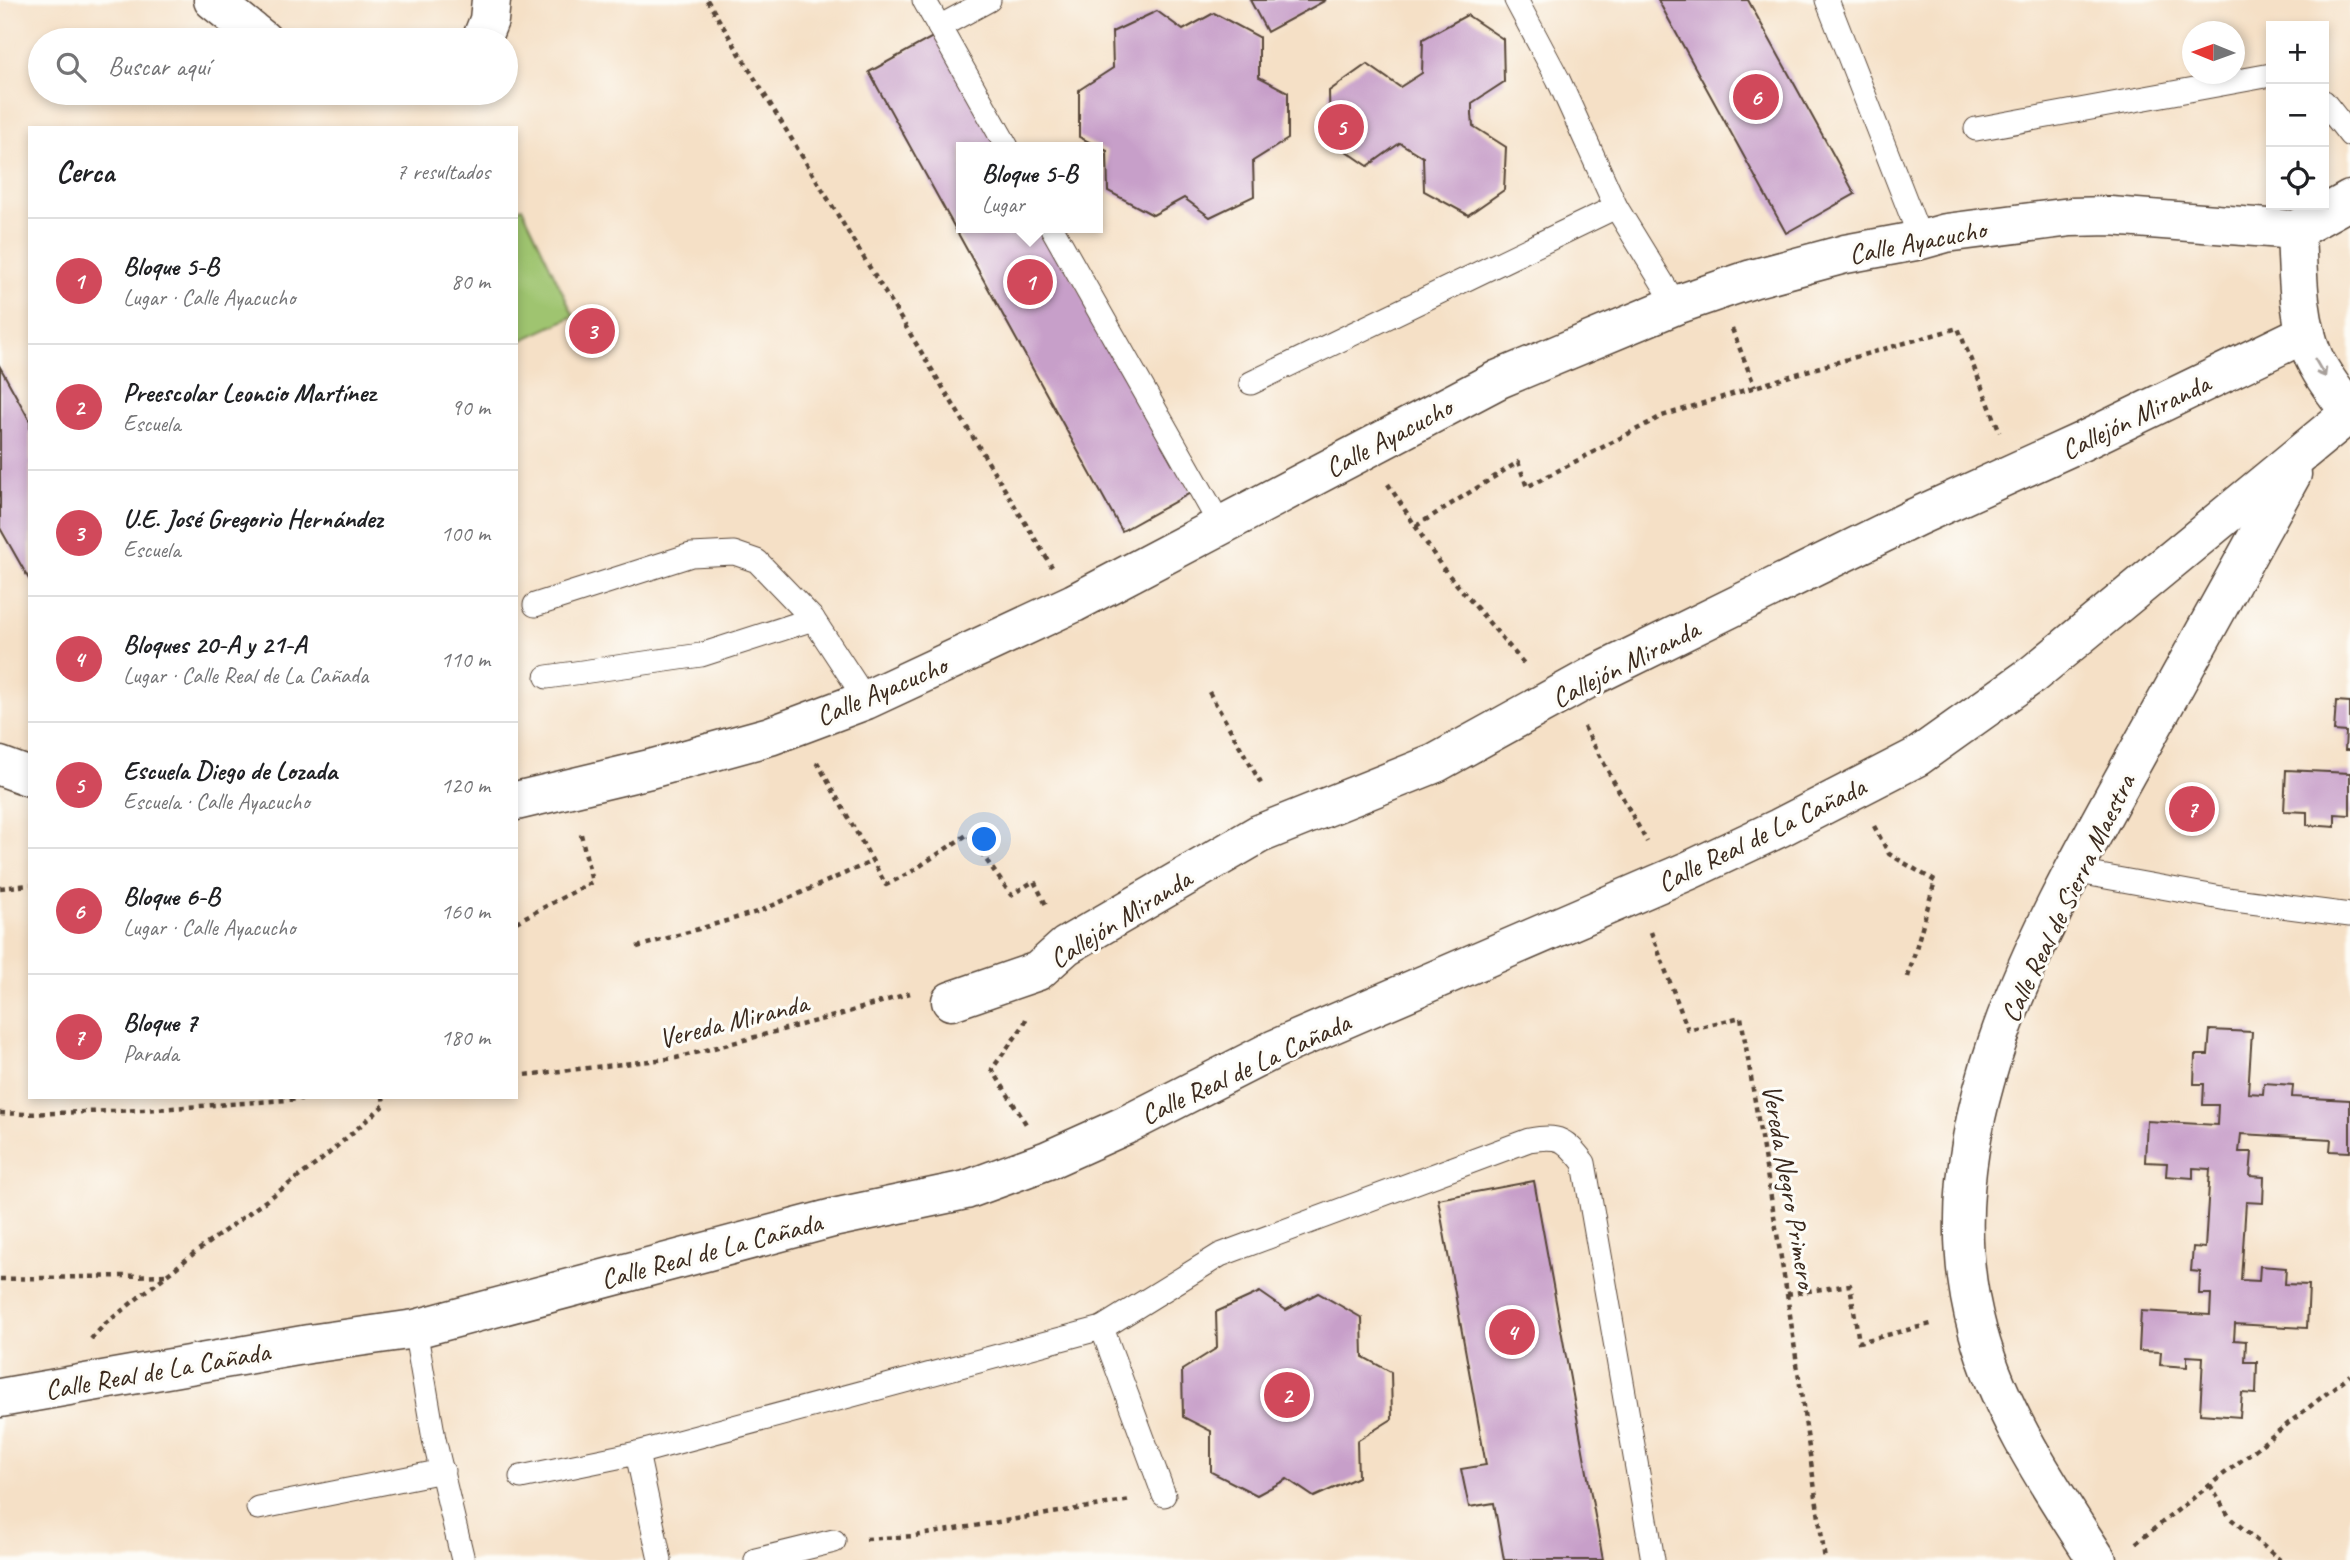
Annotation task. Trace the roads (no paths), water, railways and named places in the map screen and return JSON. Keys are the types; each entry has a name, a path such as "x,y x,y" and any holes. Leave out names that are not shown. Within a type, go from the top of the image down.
{"street":[{"path":"213,0 248,28"},
{"path":"486,28 492,0"},
{"path":"2350,200 2297,230 2298,279 2306,333 2315,359 2350,413"},
{"name":"Calle Ayacucho","path":"518,801 770,736 866,700 1074,603 1499,379 1676,305 1752,278 1845,254 1946,233 2071,217 2110,216 2297,230"},
{"name":"Callejón Miranda","path":"951,1001 1038,971 1066,946 1259,834 1436,763 1559,696 1916,517 2081,442 2306,333"},
{"name":"Calle Real de La Cañada","path":"0,1398 309,1344 415,1329 833,1218 966,1190 1048,1160 1126,1125 1275,1049 1652,887 1779,828 1917,757 2032,676 2350,413"},
{"name":"Calle Real de Sierra Maestra","path":"2111,1556 2043,1476 1996,1388 1974,1314 1965,1235 1966,1177 1975,1122 1988,1072 2017,989 2073,871 2303,454"},
{"path":"0,766 28,776"}],"lane":[{"path":"924,0 1004,142"},
{"path":"939,27 989,0"},
{"path":"1516,0 1558,79 1616,207 1676,305"},
{"path":"1827,0 1922,240"},
{"path":"1976,129 2266,76"},
{"path":"2329,108 2350,135"},
{"path":"1251,383 1616,207"},
{"path":"1055,233 1221,526"},
{"path":"535,605 691,555 734,553 757,561 813,619 866,700"},
{"path":"547,677 701,655 813,619"},
{"path":"2073,871 2227,899 2350,915"},
{"path":"521,1477 637,1453 1102,1328 1220,1255 1529,1140 1549,1136 1569,1144 1584,1163 1653,1560"},
{"path":"1102,1328 1164,1495"},
{"path":"415,1329 434,1439 463,1560"},
{"path":"637,1453 660,1560"},
{"path":"258,1508 443,1471"},
{"path":"756,1560 834,1541"}],"place":[{"name":"Bloque 6-B","path":"1756,97"},
{"name":"Escuela Diego de Lozada","path":"1341,127"},
{"name":"Bloque 5-B","path":"1030,282"},
{"name":"U.E. José Gregorio Hernández","path":"592,331"},
{"name":"Bloque 7","path":"2192,809"},
{"name":"Bloques 20-A y 21-A","path":"1512,1332"},
{"name":"Preescolar Leoncio Martínez","path":"1287,1395"}]}
